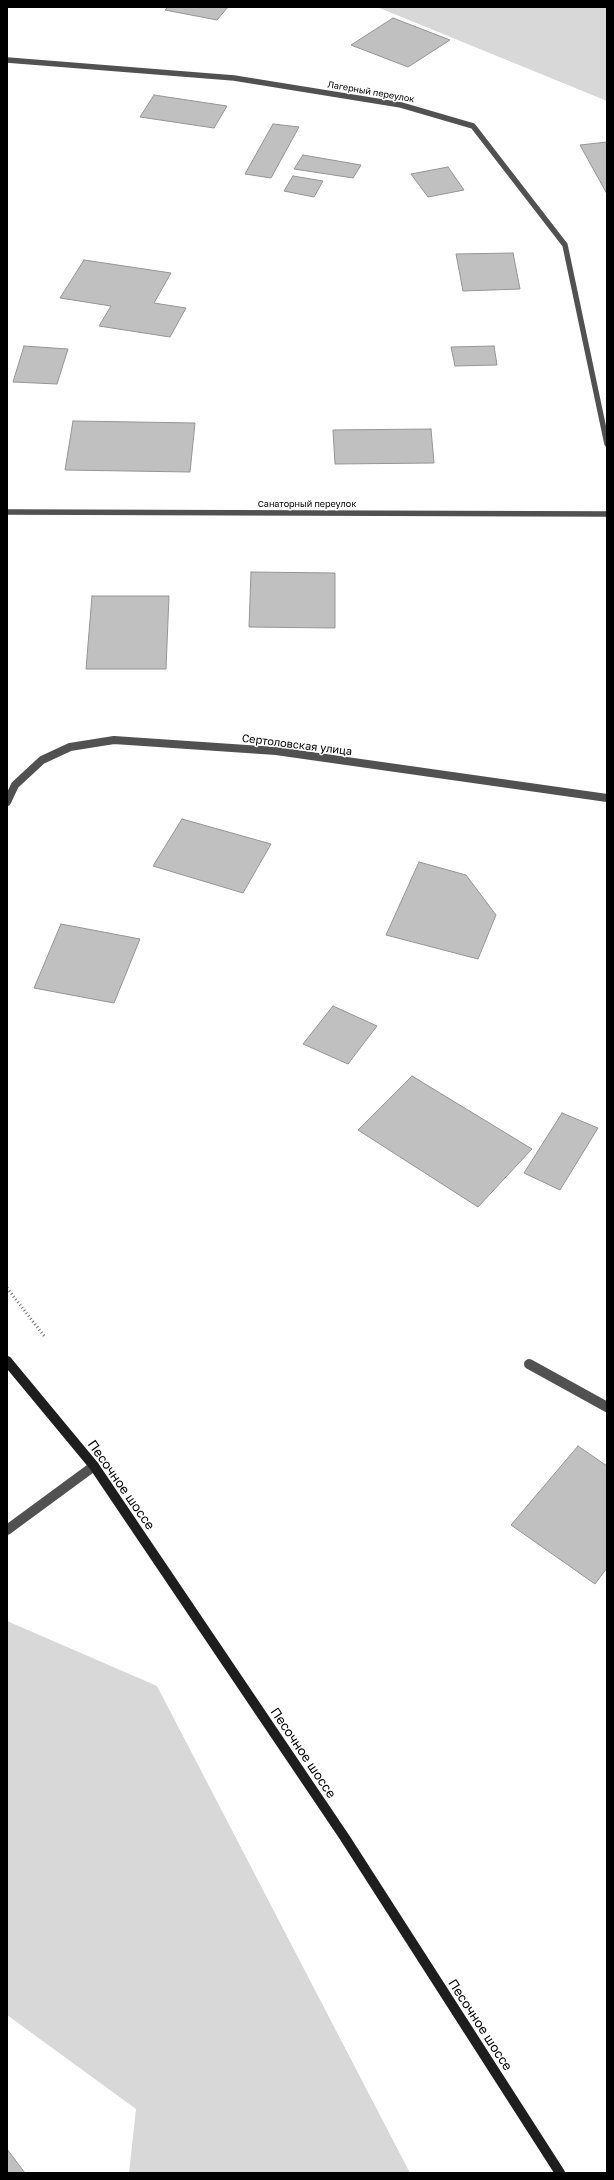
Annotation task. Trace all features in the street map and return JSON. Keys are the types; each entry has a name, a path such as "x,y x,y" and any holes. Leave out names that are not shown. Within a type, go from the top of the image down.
{"main road":[{"name":"Песочное шоссе","path":"7,1361 94,1466 345,1838 560,2173"}],"street":[{"name":"Лагерный переулок","path":"7,60 234,78 401,105 473,126 565,245 607,444"},
{"name":"Санаторный переулок","path":"7,512 607,514"},
{"name":"Сертоловская улица","path":"7,802 15,785 42,760 70,747 114,740 276,751 607,798"},
{"path":"529,1364 607,1407"},
{"path":"7,1530 94,1466"}],"path":[{"path":"7,1288 46,1337"}],"shaded area":[{"path":"377,7 607,7 607,101"},
{"path":"7,1621 157,1686 410,2173 129,2173 136,2109 7,2015"}],"building":[{"path":"168,7 228,7 217,20 165,10"},
{"path":"393,18 450,40 408,67 351,45"},
{"path":"154,95 227,106 214,128 140,117"},
{"path":"273,124 299,127 271,178 245,174"},
{"path":"607,142 607,194 580,145"},
{"path":"303,155 361,165 353,178 294,169"},
{"path":"448,167 464,190 428,197 411,174"},
{"path":"293,176 323,181 314,197 284,191"},
{"path":"513,253 520,289 463,291 456,254"},
{"path":"84,260 171,273 154,303 186,308 170,337 99,326 111,306 60,298"},
{"path":"24,346 68,349 57,384 13,382"},
{"path":"494,346 497,365 455,366 451,347"},
{"path":"73,421 195,423 190,472 65,470"},
{"path":"431,429 434,463 335,464 333,430"},
{"path":"251,572 335,573 335,628 249,627"},
{"path":"92,596 169,596 166,669 86,669"},
{"path":"182,819 271,844 243,893 153,866"},
{"path":"419,862 466,875 496,915 478,959 386,935"},
{"path":"61,924 140,939 114,1003 34,988"},
{"path":"333,1006 377,1026 348,1064 303,1044"},
{"path":"412,1076 532,1149 478,1207 358,1130"},
{"path":"562,1113 598,1128 560,1190 524,1173"},
{"path":"578,1446 607,1466 607,1568 595,1584 511,1525"},
{"path":"7,2149 25,2173 7,2173"}]}
